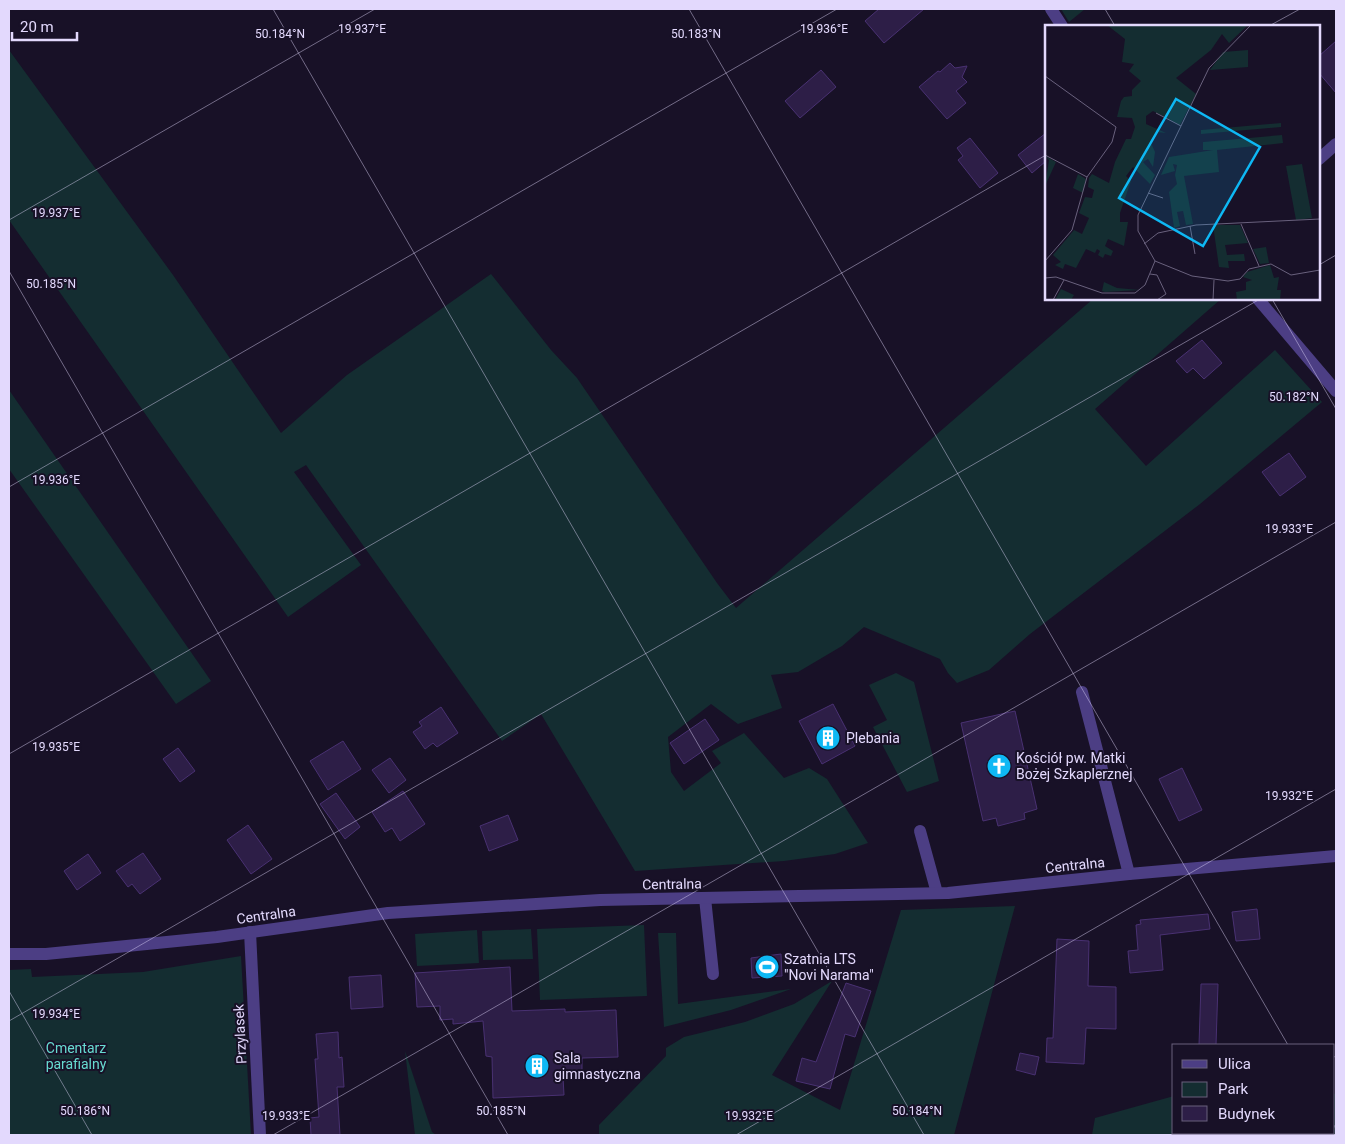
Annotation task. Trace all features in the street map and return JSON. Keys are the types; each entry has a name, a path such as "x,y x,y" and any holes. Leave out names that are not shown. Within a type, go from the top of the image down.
{"street":[{"path":"1051,9 1061,25"},
{"path":"1320,158 1336,144"},
{"path":"1259,300 1336,391"},
{"path":"1082,692 1129,874"},
{"path":"920,831 937,893"},
{"name":"Centralna","path":"9,954 46,954 250,932 388,913 600,900 937,893 1336,856"},
{"path":"705,898 713,974"},
{"name":"Przylasek","path":"250,932 260,1135"}],"green space":[{"path":"1061,9 1085,9 1069,22"},
{"path":"9,50 173,275 281,433 347,375 491,274 551,350 577,378 736,608 1092,300 1220,300 1095,409 1146,466 1275,350 1322,402 1200,504 1030,634 989,670 957,683 948,673 940,659 864,627 842,646 798,672 771,675 782,708 738,724 711,704 668,737 671,772 684,791 721,763 712,751 744,733 784,778 809,768 827,779 868,843 835,854 784,861 635,871 541,714 502,741 306,465 294,472 361,565 288,617 9,220"},
{"path":"9,390 211,681 176,704 9,469"},
{"path":"896,673 914,682 939,781 907,792 873,727 887,720 869,685"},
{"path":"1015,906 954,1135 599,1135 599,1125 666,1056 666,1048 684,1037 745,1022 794,1004 832,981 772,1075 840,1110 901,910"},
{"path":"644,925 647,996 540,1000 537,929"},
{"path":"531,929 533,959 483,960 482,931"},
{"path":"477,930 479,963 417,966 415,934"},
{"path":"658,933 676,933 678,1004 791,989 731,1010 664,1027"},
{"name":"Cmentarz parafialny","path":"241,956 251,1135 9,1135 9,970 31,969 32,977 143,972"},
{"path":"405,1051 432,1132 436,1135 415,1135"},
{"path":"1335,1094 1336,1135 1092,1135 1095,1118 1172,1097 1172,1134 1335,1134"}],"building":[{"path":"879,9 924,9 884,43 865,21"},
{"path":"1336,41 1336,93 1320,74 1320,55"},
{"path":"950,63 955,68 967,66 962,77 967,82 956,91 966,103 947,119 919,87"},
{"path":"821,70 836,87 800,118 785,101"},
{"path":"1045,134 1045,162 1032,173 1018,155"},
{"path":"970,138 998,173 980,188 958,160 963,156 957,148"},
{"path":"1202,340 1222,363 1204,379 1193,368 1187,373 1176,361"},
{"path":"1289,453 1306,477 1280,496 1262,472"},
{"name":"Plebania","path":"833,704 855,746 822,764 799,721"},
{"path":"441,707 458,733 437,747 433,743 425,749 413,732 422,726 419,722"},
{"name":"Kościół pw. Matki Bożej Szkaplerznej","path":"1015,711 1037,809 1024,813 1025,819 998,826 996,818 983,821 961,723"},
{"path":"705,719 719,740 684,764 670,743"},
{"path":"343,741 361,769 328,790 310,761"},
{"path":"178,748 195,771 180,782 163,759"},
{"path":"390,758 406,780 389,793 372,770"},
{"path":"1182,768 1202,810 1179,821 1159,779"},
{"path":"403,791 425,824 400,841 392,828 385,832 372,812"},
{"path":"336,793 360,827 345,839 320,804"},
{"path":"508,815 518,840 489,851 480,826"},
{"path":"248,825 272,859 251,874 227,840"},
{"path":"143,853 161,879 140,894 132,884 128,887 116,871"},
{"path":"88,854 101,873 77,890 64,871"},
{"path":"1257,909 1260,939 1236,941 1232,912"},
{"path":"1208,914 1210,929 1160,935 1163,970 1130,973 1128,951 1138,950 1136,925 1141,924 1140,920"},
{"path":"1057,939 1089,941 1088,986 1116,987 1116,1029 1086,1028 1084,1064 1046,1062 1047,1038 1053,1038"},
{"name":"Szatnia LTS \"Novi Narama\"","path":"781,954 782,976 752,978 751,958"},
{"path":"510,967 512,1011 565,1009 565,1012 616,1010 618,1057 582,1058 582,1076 563,1077 564,1095 493,1098 492,1057 486,1056 483,1021 453,1024 453,1019 440,1020 440,1006 417,1007 415,973"},
{"path":"381,975 383,1007 351,1009 349,977"},
{"path":"846,983 871,991 855,1037 845,1034 830,1089 796,1081 802,1058 816,1062"},
{"path":"1201,984 1218,984 1216,1044 1199,1044"},
{"path":"338,1032 339,1058 342,1057 344,1087 337,1087 340,1135 311,1135 310,1118 319,1117 315,1059 318,1059 316,1034"},
{"path":"1020,1053 1039,1057 1035,1075 1016,1070"}],"place":[{"name":"Plebania","path":"828,738"},
{"name":"Kościół pw. Matki Bożej Szkaplerznej","path":"999,766"},
{"name":"Szatnia LTS \"Novi Narama\"","path":"767,967"},
{"name":"Sala gimnastyczna","path":"537,1066"}]}
